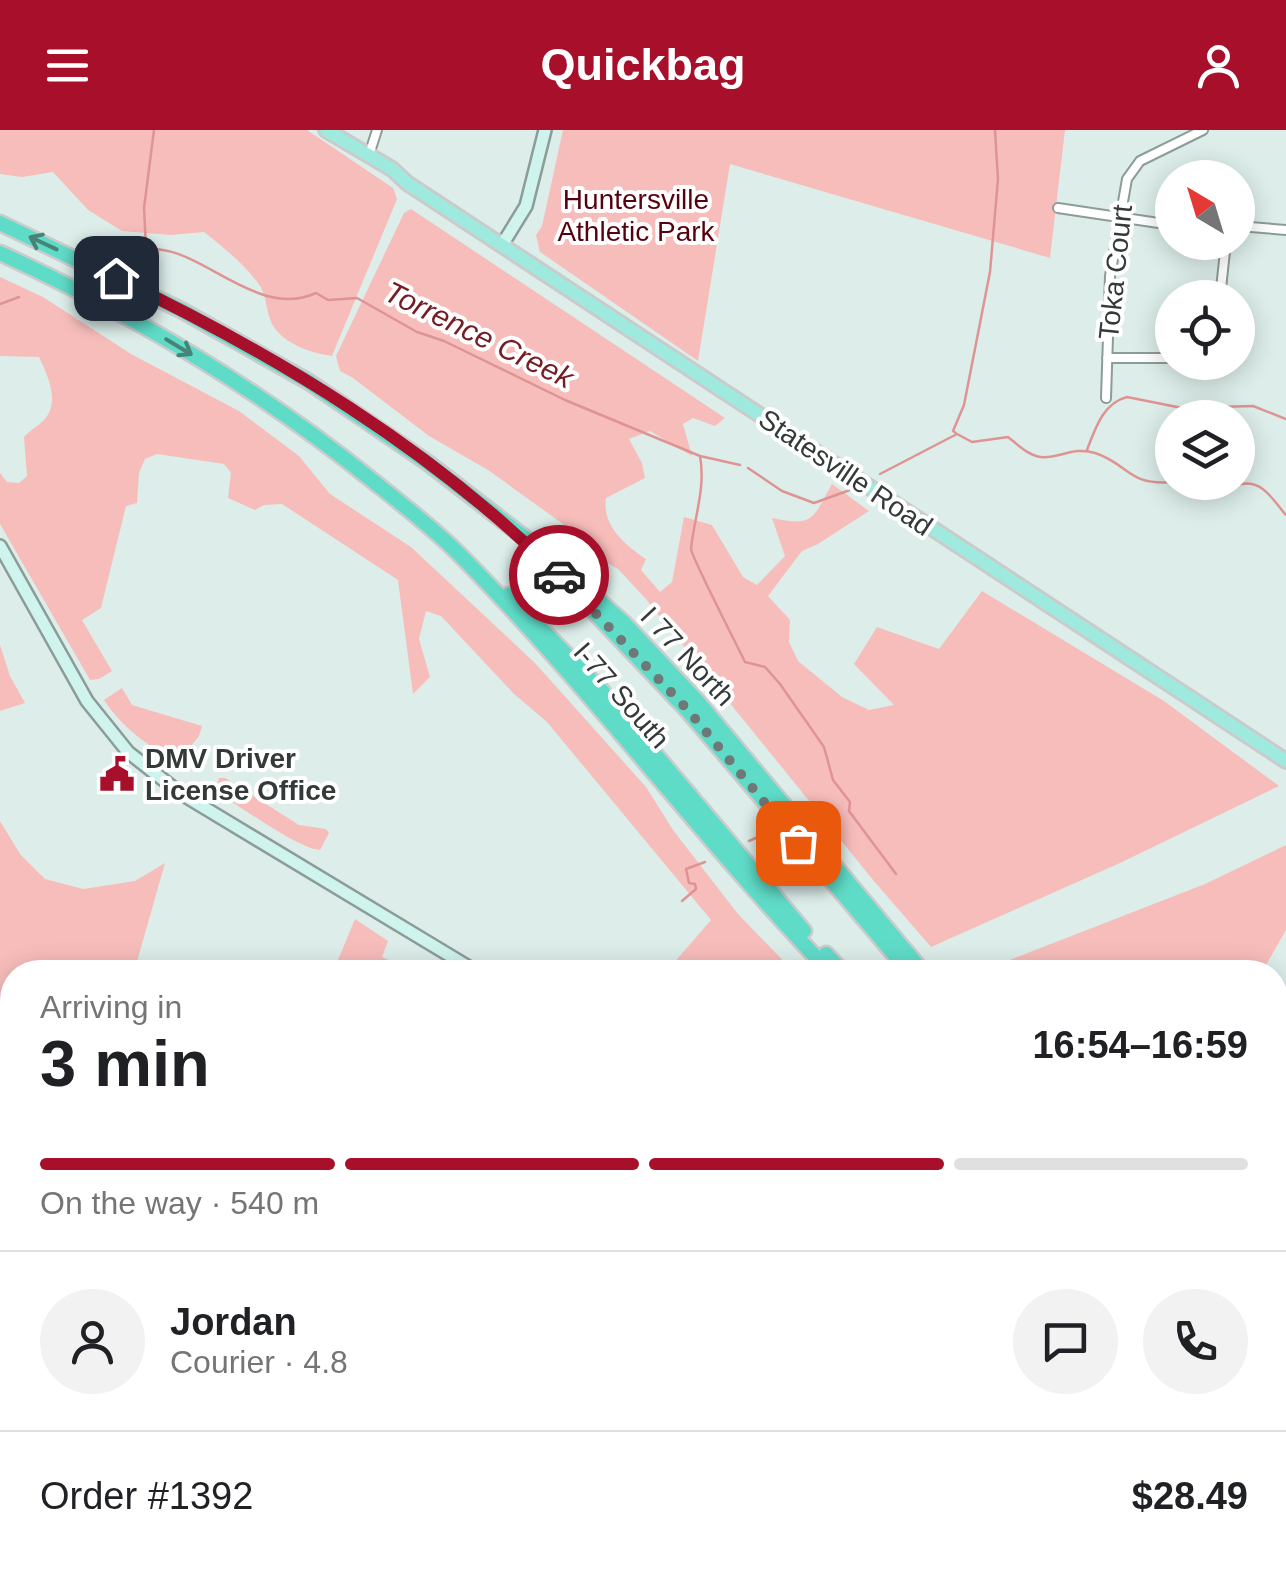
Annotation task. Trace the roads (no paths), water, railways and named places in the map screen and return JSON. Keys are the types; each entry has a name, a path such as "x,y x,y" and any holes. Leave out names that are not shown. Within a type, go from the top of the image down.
{"highway":[{"name":"I 77 North","path":"0,224 148,294 293,372 399,442 587,588 674,675 913,960"},
{"name":"I-77 South","path":"0,252 133,320 242,386 360,470 458,552 594,698 740,873 819,960"},
{"path":"513,530 688,710 899,960"},
{"path":"458,552 527,612 578,664 771,894 832,960"}],"main road":[{"path":"502,246 526,206 545,130"},
{"name":"Statesville Road","path":"327,131 369,155 1286,762"},
{"name":"Statesville Road","path":"327,131 388,175 406,183"},
{"path":"0,546 87,701 128,752 180,792 456,960"}],"street":[{"path":"369,155 377,130"},
{"name":"Toka Court","path":"1106,398 1110,276 1123,188 1132,170 1150,156 1202,130"},
{"path":"1058,208 1155,223"},
{"path":"1255,227 1286,230"},
{"path":"1107,358 1155,358"}],"waterway":[{"path":"146,248 144,208 154,130"},
{"path":"956,433 953,431 964,405 990,272 998,179 995,130"},
{"name":"Torrence Creek","path":"141,251 182,255 270,297 293,299 316,293 328,300 357,298 417,332 444,341 565,400 700,456 740,465"},
{"name":"Torrence Creek","path":"0,304 19,297"},
{"name":"Torrence Creek","path":"1087,450 1106,411 1127,397 1182,408 1253,406 1286,419"},
{"name":"Torrence Creek","path":"880,474 957,434 972,442 1008,437 1041,457 1087,451 1137,477 1155,482"},
{"path":"700,456 701,491 691,549 698,568 745,662 765,667 780,684 824,747 833,780 850,802 849,811 896,874"},
{"name":"Torrence Creek","path":"748,468 782,491 814,503 850,490"},
{"path":"1255,485 1268,493 1286,515"},
{"path":"749,841 760,836 765,828"},
{"path":"682,901 696,889 695,884 689,883 686,869 705,862"}],"place":[{"name":"DMV Driver License Office","path":"117,774"}],"park label":[{"name":"Huntersville Athletic Park","path":"636,215"}]}
